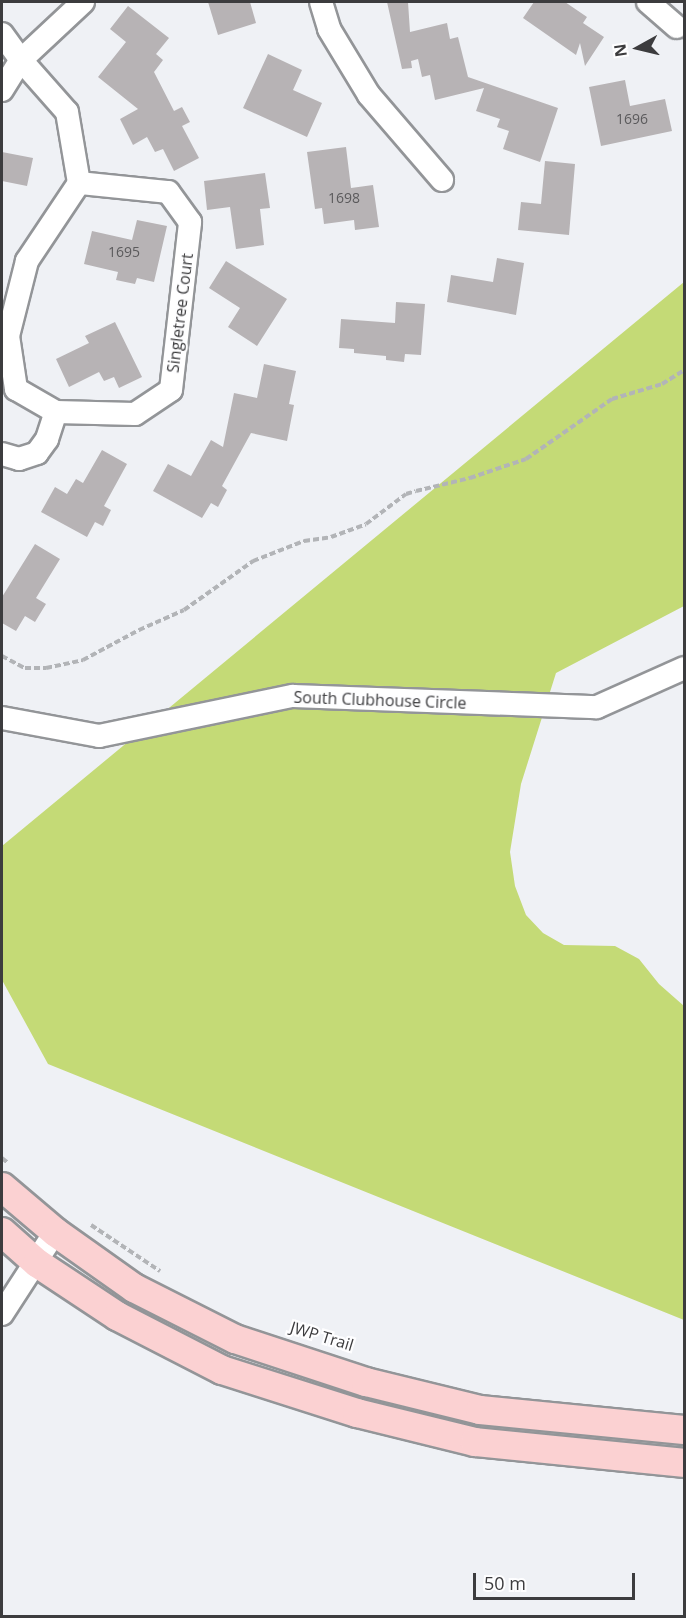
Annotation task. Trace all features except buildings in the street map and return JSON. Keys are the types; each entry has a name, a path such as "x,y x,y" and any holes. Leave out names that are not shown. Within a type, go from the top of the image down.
{"main road":[{"path":"6,1176 55,1232 134,1288 235,1340 366,1382 480,1410 684,1430"},
{"path":"2,1232 37,1263 117,1316 222,1370 357,1413 475,1442 684,1463"}],"street":[{"path":"2,90 11,59 83,2"},
{"path":"321,2 329,29 369,95 442,180"},
{"path":"648,2 677,27"},
{"path":"2,34 11,59 68,112 79,183"},
{"name":"Singletree Court","path":"79,183 168,192 190,222 171,390 135,414 56,412 9,396 8,336 27,261 79,183"},
{"path":"2,454 19,459 37,453 47,439 56,412"},
{"name":"South Clubhouse Circle","path":"2,718 99,736 293,696 597,706 684,668"},
{"path":"2,1314 55,1232"}],"path":[{"path":"2,656 25,668 46,668 83,660 138,630 184,610 253,561 304,541 331,537 366,524 406,494 416,490 470,478 526,459 612,399 662,384 684,370"},
{"path":"2,1158 6,1176"},
{"path":"86,1221 170,1278"}],"green space":[{"path":"684,282 684,606 556,673 521,784 510,852 515,886 526,915 543,933 564,945 615,946 639,959 659,984 684,1006 684,1320 48,1064 2,980 2,846"}]}
